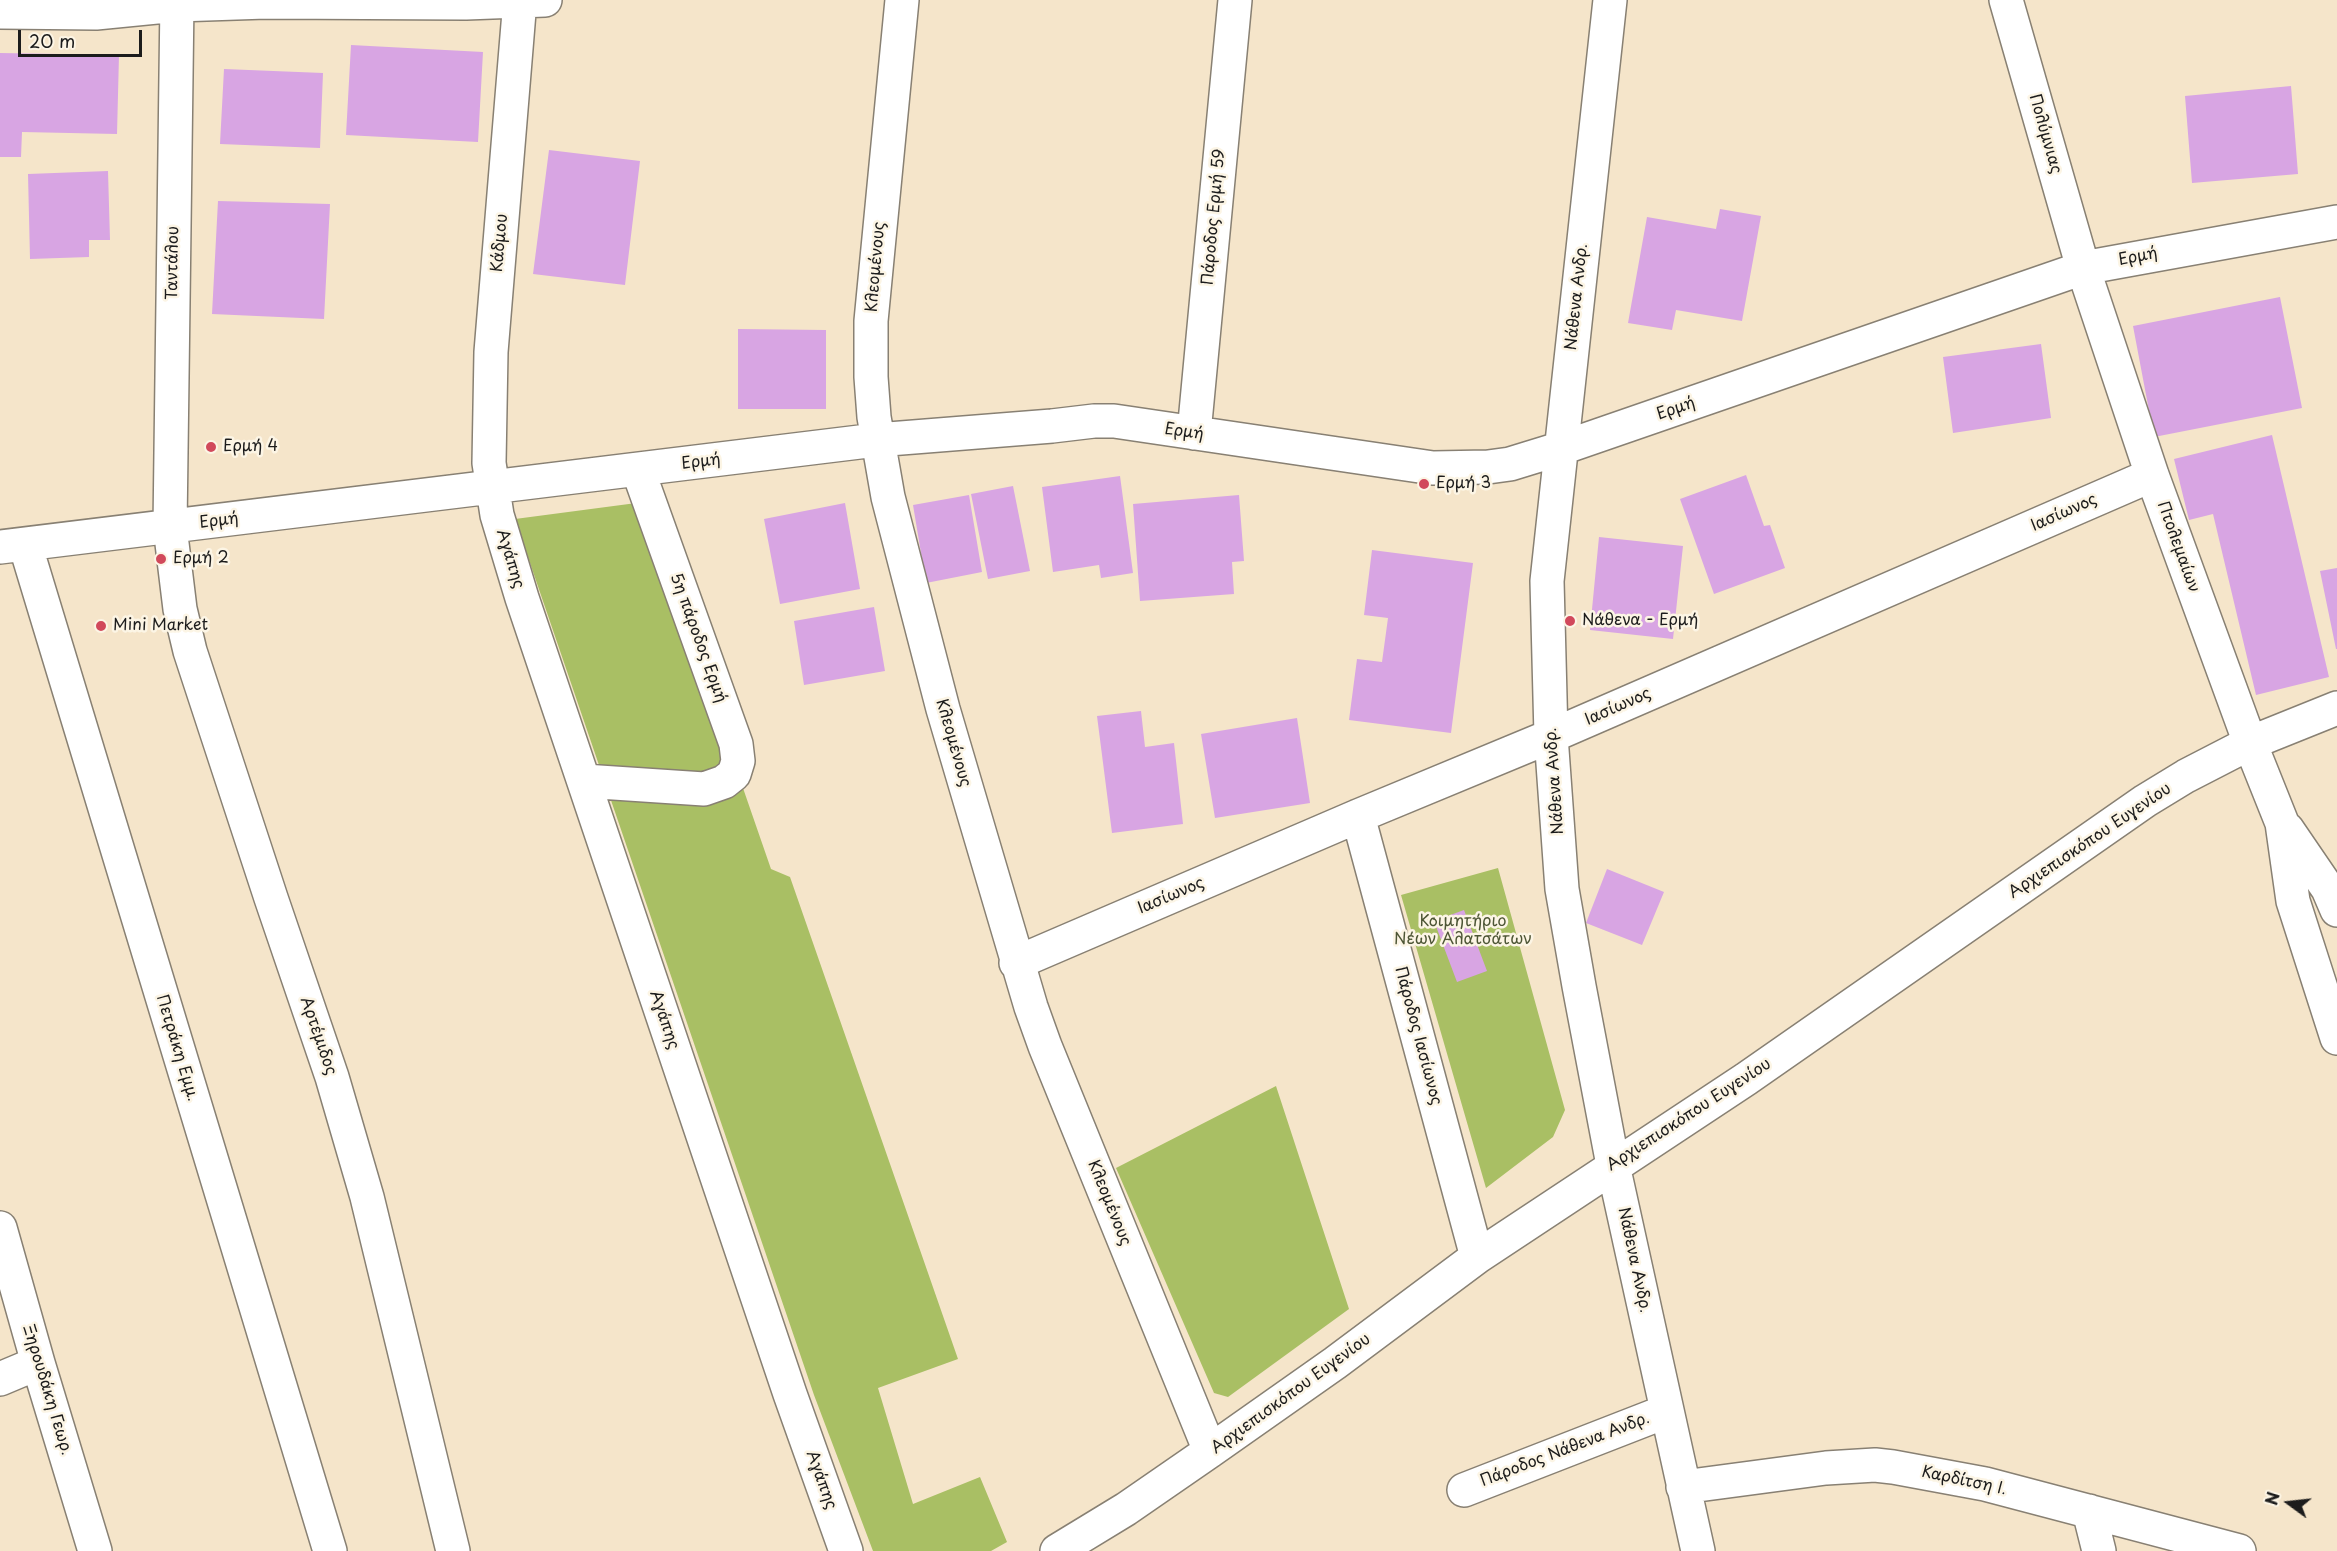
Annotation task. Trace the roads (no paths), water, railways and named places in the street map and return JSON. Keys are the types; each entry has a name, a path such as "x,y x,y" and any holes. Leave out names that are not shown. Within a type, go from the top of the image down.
{"street":[{"name":"Κάδμου","path":"491,487 488,424 491,352 520,0"},
{"path":"0,12 96,13 177,3 545,0"},
{"name":"Κλεομένους","path":"902,0 871,321 870,377 876,440 888,496 943,709 1016,963 1045,1046 1210,1451"},
{"name":"Πάροδος Ερμή 59","path":"1194,433 1235,0"},
{"name":"Νάθενα Ανδρ.","path":"1610,0 1547,581 1551,736 1562,888 1613,1165 1698,1551"},
{"name":"Πολύμνιας","path":"2006,0 2084,268"},
{"name":"Ταντάλου","path":"170,527 177,3"},
{"name":"Ερμή","path":"12,546 876,440 1094,421 1114,421 1433,468 1468,468 1510,464 2084,268 2337,222"},
{"name":"Πτολεμαίων","path":"2084,268 2152,475 2250,743 2282,823 2328,890 2337,910"},
{"name":"5η πάροδος Ερμή","path":"584,781 704,789 724,782 734,774 738,761 736,744 638,471"},
{"name":"Ιασίωνος","path":"1016,963 1551,736 2152,475"},
{"name":"Αγάπης","path":"491,487 496,515 511,566 786,1383 846,1551"},
{"name":"Αρτέμιδος","path":"170,527 180,609 190,651 332,1077 370,1208 453,1551"},
{"name":"Πετράκη Εμμ.","path":"12,546 330,1551"},
{"name":"Αρχιεπισκόπου Ευγενίου","path":"1057,1551 1126,1509 1335,1363 1477,1257 1746,1079 2145,801 2186,776 2250,743 2337,708"},
{"name":"Πάροδος Ιασίωνος","path":"1358,816 1477,1257"},
{"name":"Πτολεμαίων","path":"2282,823 2293,901 2337,1038"},
{"name":"Ξηρουδάκη Γεωρ.","path":"0,1228 95,1551"},
{"path":"0,1379 38,1363"},
{"name":"Πάροδος Νάθενα Ανδρ.","path":"1464,1490 1666,1411"},
{"name":"Καρδίτση Ι.","path":"1683,1487 1806,1470 1875,1465 1973,1482 2240,1551"},
{"path":"2089,1511 2099,1551"}],"place":[{"name":"Ερμή 4","path":"211,447"},
{"name":"Ερμή 3","path":"1424,484"},
{"name":"Ερμή 2","path":"161,559"},
{"name":"Νάθενα - Ερμή","path":"1570,621"},
{"name":"Mini Market","path":"101,626"}],"park label":[{"name":"Κοιμητήριο Νέων Αλατσάτων","path":"1463,931"}]}
